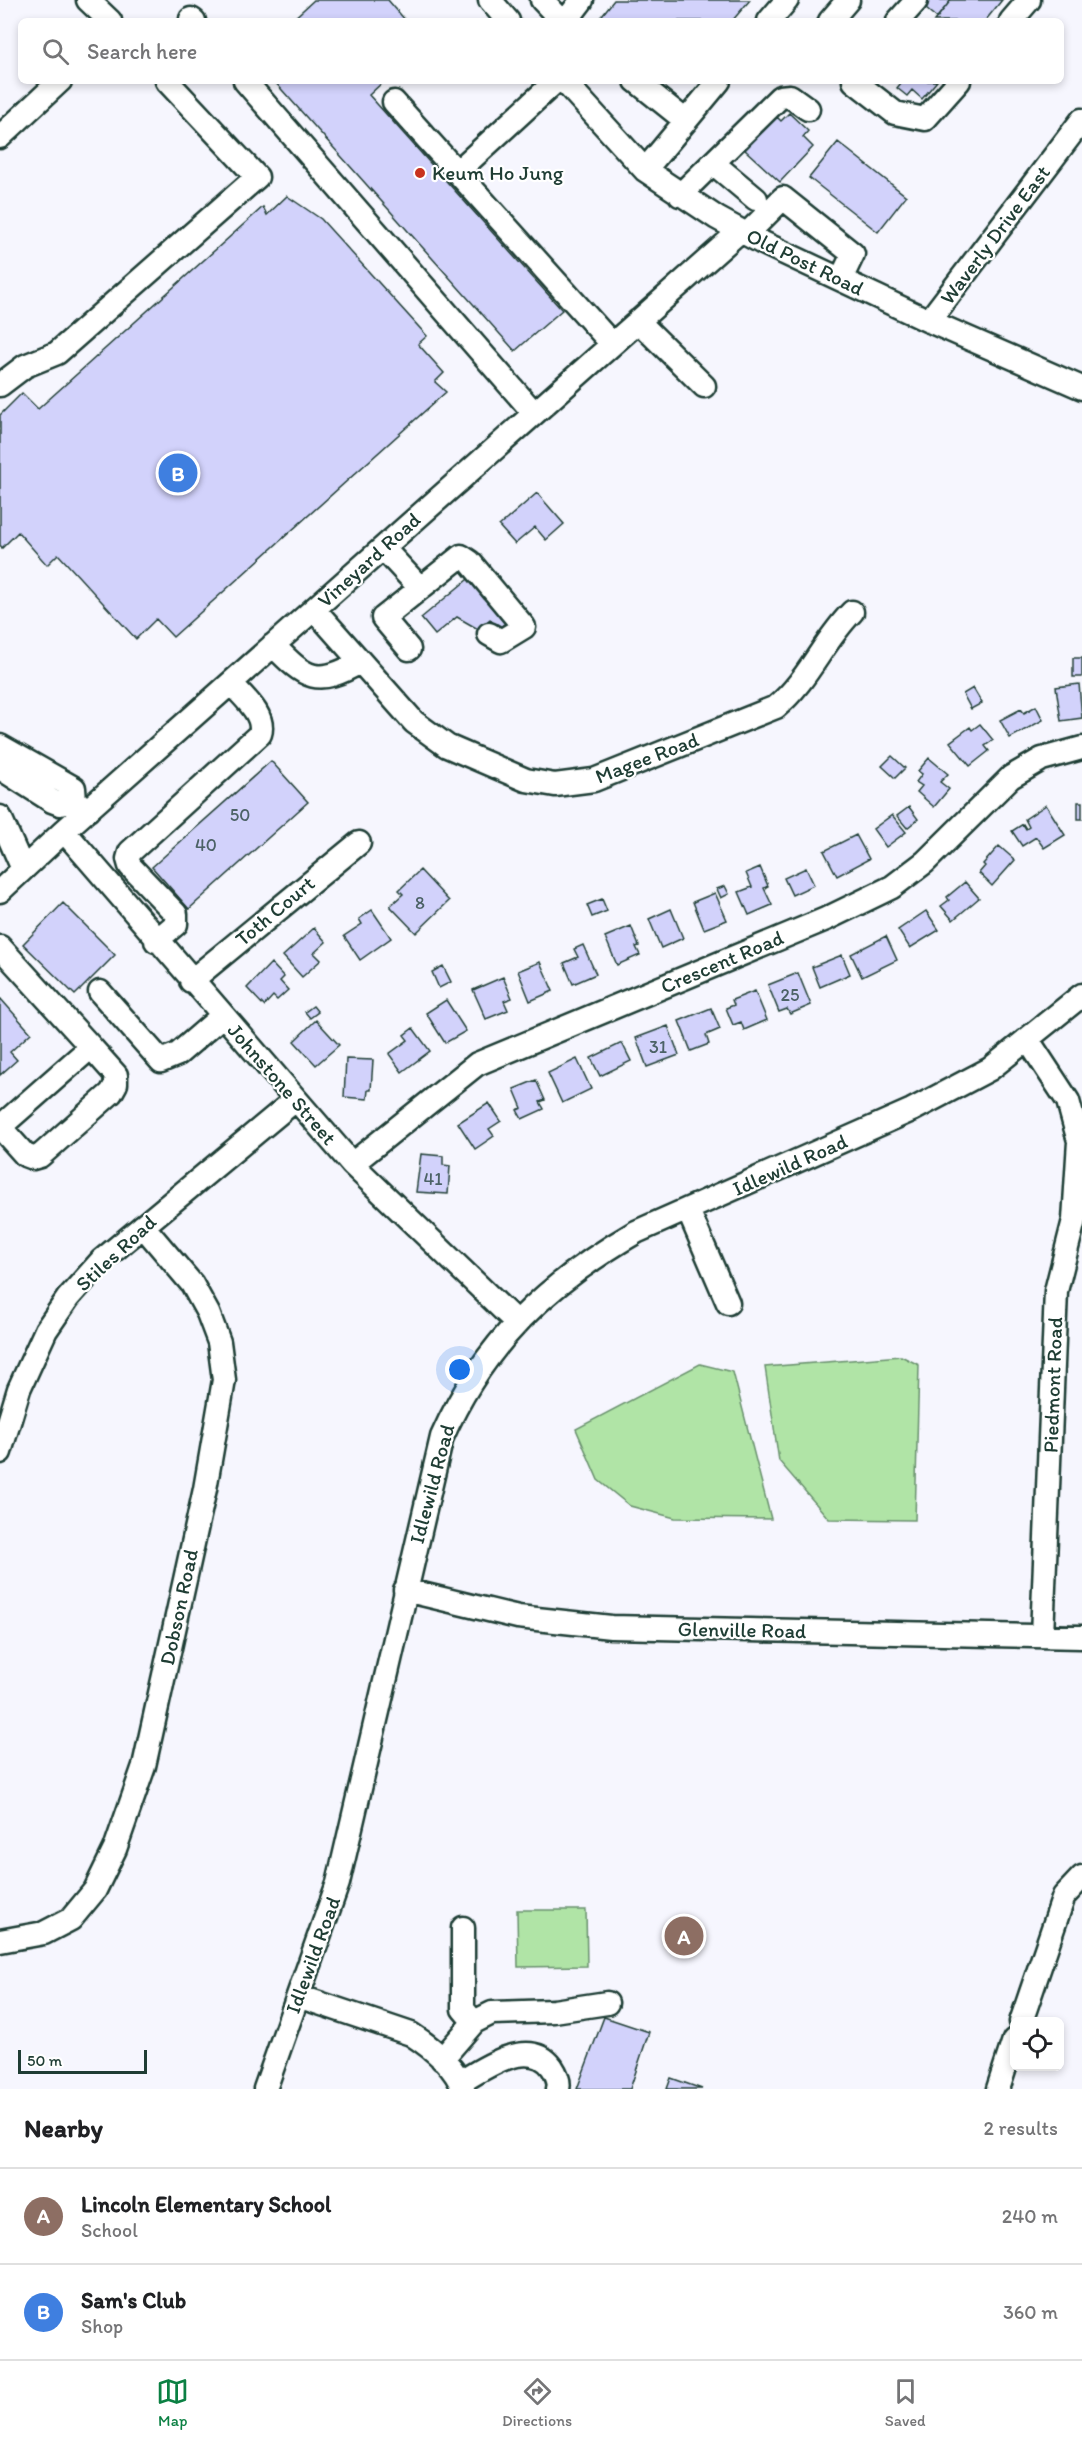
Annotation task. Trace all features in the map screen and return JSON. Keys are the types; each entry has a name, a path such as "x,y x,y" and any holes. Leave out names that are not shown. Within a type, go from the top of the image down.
{"street":[{"path":"88,0 107,18"},
{"path":"490,0 505,18"},
{"path":"542,0 561,18"},
{"path":"567,18 582,0"},
{"path":"772,18 787,0"},
{"path":"833,18 848,0"},
{"path":"1014,18 1029,0"},
{"path":"901,18 916,1"},
{"path":"0,136 57,84"},
{"path":"0,385 25,366 57,353 257,177 170,84"},
{"path":"248,84 534,413"},
{"path":"457,172 553,84"},
{"name":"Old Post Road","path":"567,84 645,170 680,195 743,233 929,321 1082,388"},
{"path":"640,84 686,121"},
{"path":"645,170 717,84"},
{"path":"858,84 895,113 925,119 956,84"},
{"path":"680,195 780,97 790,96 808,109"},
{"path":"394,102 612,344"},
{"name":"Waverly Drive East","path":"929,321 1082,120"},
{"path":"713,164 756,199"},
{"name":"Vineyard Road","path":"0,891 64,831 81,805 231,683 638,321 783,198 853,254 841,279"},
{"path":"638,321 704,386"},
{"path":"383,548 420,588"},
{"path":"409,649 383,618 461,556 470,562 524,627 501,641 489,634"},
{"name":"Magee Road","path":"314,609 414,722 447,746 526,780 555,785 594,780 776,707 794,693 836,628 852,612"},
{"path":"273,645 293,666 315,678 338,675 360,662"},
{"path":"156,941 176,924 176,914 130,866 128,859 130,852 260,734 263,727 261,718 231,683"},
{"path":"0,746 74,788 81,805 60,804 0,768"},
{"name":"Crescent Road","path":"352,1164 477,1064 826,918 892,887 925,862 1011,777 1042,759 1082,748"},
{"path":"0,817 23,869"},
{"name":"Johnstone Street","path":"64,831 156,941 352,1164 516,1322"},
{"name":"Toth Court","path":"191,981 359,843"},
{"path":"0,947 91,1047 116,1075 116,1084 111,1093 40,1156 33,1158 25,1155 0,1127 91,1047"},
{"path":"100,992 161,1061 178,1054 222,1016"},
{"name":"Idlewild Road","path":"265,2089 338,1883 442,1437 459,1397 488,1354 516,1322 597,1254 636,1232 912,1110 990,1069 1082,995"},
{"name":"Piedmont Road","path":"1028,1040 1068,1101 1079,1141 1074,1220 1056,1291 1042,1636"},
{"name":"Stiles Road","path":"0,1452 19,1389 46,1330 68,1298 101,1261 295,1100"},
{"path":"688,1210 728,1303"},
{"name":"Dobson Road","path":"0,1941 44,1933 71,1919 95,1890 115,1849 144,1766 205,1489 224,1380 219,1342 208,1313 192,1284 143,1226"},
{"name":"Glenville Road","path":"405,1590 518,1617 611,1627 1082,1637"},
{"path":"1023,2017 1064,1896 1082,1877"},
{"path":"463,1928 463,2009 474,2022"},
{"path":"298,1996 411,2034 427,2044 442,2059 462,2086 479,2071 526,2053 542,2056 553,2069 558,2089"},
{"path":"442,2059 474,2022 492,2013 554,2011 607,2003"},
{"path":"998,2089 1010,2052"}],"green space":[{"path":"901,1356 919,1365 915,1520 829,1519 779,1461 765,1367"},
{"path":"700,1364 733,1372 771,1519 675,1518 630,1506 598,1480 576,1429"},
{"path":"517,1910 586,1910 587,1966 518,1967"}],"building":[{"path":"314,0 388,0 403,18 294,18"},
{"path":"614,0 750,0 735,18 600,18"},
{"path":"915,0 951,0 937,18"},
{"path":"951,0 1002,0 987,18 936,18"},
{"path":"277,84 381,84 369,95 562,310 515,351"},
{"path":"900,84 934,84 922,99 912,90 907,96 897,88"},
{"path":"789,113 808,131 803,137 813,147 780,182 745,150 777,117 781,121"},
{"path":"838,142 906,196 878,232 809,178"},
{"path":"287,196 321,219 427,336 418,344 444,373 435,382 446,392 173,637 156,619 136,639 58,554 47,565 18,532 2,548 0,545 0,415 22,393 38,409 263,207 267,215"},
{"path":"537,493 564,524 546,540 535,527 515,544 499,526"},
{"path":"473,575 510,619 498,629 490,619 478,629 457,617 435,635 421,618"},
{"path":"1073,658 1082,658 1082,677 1073,677"},
{"path":"1079,684 1082,718 1061,721 1056,687"},
{"path":"973,688 982,703 971,709 963,694"},
{"path":"1036,706 1043,720 1010,738 1000,720 1021,709 1024,713"},
{"path":"980,724 993,740 985,746 989,751 970,766 950,742 970,727 972,730"},
{"path":"892,756 905,768 895,778 882,766"},
{"path":"929,758 948,774 940,782 949,789 934,807 917,792 922,786 916,782 922,774 918,771"},
{"path":"271,761 308,802 189,909 152,867"},
{"path":"1078,802 1082,802 1082,819 1078,819"},
{"path":"1046,805 1065,835 1044,848 1036,837 1022,846 1012,831 1023,824 1026,829 1029,827 1025,819"},
{"path":"909,807 918,819 907,828 897,816"},
{"path":"892,815 906,832 886,847 873,829"},
{"path":"856,835 869,859 837,876 824,851"},
{"path":"999,846 1015,860 992,886 979,873 985,866 983,864"},
{"path":"760,867 768,886 764,888 772,905 749,915 739,892 752,887 746,873"},
{"path":"806,868 814,885 792,895 784,878"},
{"path":"420,870 449,901 416,933 390,906 403,894 399,890"},
{"path":"965,882 979,898 953,920 941,906 949,900 947,897"},
{"path":"725,886 729,894 721,898 717,889"},
{"path":"715,893 727,920 704,929 693,902"},
{"path":"602,899 607,911 592,917 587,905"},
{"path":"63,903 115,955 75,995 23,944"},
{"path":"671,909 683,938 661,948 649,919"},
{"path":"372,910 391,938 360,960 344,936 362,924 359,919"},
{"path":"926,911 939,930 910,948 898,930"},
{"path":"631,926 640,955 617,965 605,937"},
{"path":"314,928 326,942 314,953 321,960 302,977 283,956"},
{"path":"886,936 897,960 862,977 851,954"},
{"path":"583,945 596,974 573,984 564,963 578,957 574,949"},
{"path":"842,955 850,974 820,987 812,967"},
{"path":"540,962 553,991 530,1001 518,971"},
{"path":"271,963 284,977 280,981 288,990 277,1000 273,996 264,1006 247,988"},
{"path":"443,966 451,982 439,988 432,972"},
{"path":"798,973 811,1005 790,1014 787,1009 779,1012 768,985"},
{"path":"503,977 512,998 504,1001 508,1010 486,1019 473,990"},
{"path":"755,991 767,1020 744,1030 741,1022 733,1025 726,1008 734,1005 732,1000"},
{"path":"0,998 31,1033 10,1052 17,1060 0,1075"},
{"path":"446,1000 466,1031 445,1043 426,1013"},
{"path":"313,1006 318,1012 310,1018 305,1012"},
{"path":"711,1008 720,1029 706,1035 709,1044 691,1051 679,1021"},
{"path":"316,1020 339,1045 316,1065 294,1041"},
{"path":"668,1026 679,1055 647,1067 636,1038"},
{"path":"413,1028 430,1051 402,1072 389,1054 408,1040 404,1035"},
{"path":"622,1043 631,1061 600,1076 591,1058"},
{"path":"346,1059 373,1060 371,1090 368,1090 367,1099 344,1097"},
{"path":"577,1059 591,1089 562,1103 548,1073"},
{"path":"536,1080 545,1100 540,1102 544,1109 522,1119 517,1110 522,1108 514,1089"},
{"path":"489,1103 501,1121 489,1129 494,1136 475,1149 458,1123"},
{"path":"421,1154 443,1156 443,1165 450,1166 448,1194 416,1192"},
{"path":"604,2017 649,2032 630,2089 577,2089"},
{"path":"671,2078 702,2089 667,2089"}],"place":[{"name":"Keum Ho Jung","path":"420,173"},
{"name":"Sam's Club","path":"178,473"},
{"name":"Lincoln Elementary School","path":"684,1936"}]}
